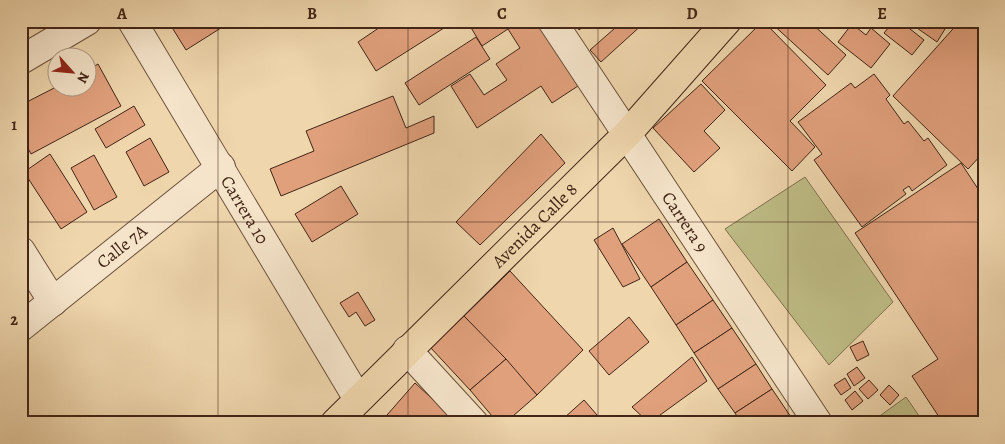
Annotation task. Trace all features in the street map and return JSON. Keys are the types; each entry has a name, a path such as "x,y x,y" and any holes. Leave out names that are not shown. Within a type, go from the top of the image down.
{"main road":[{"name":"Avenida Calle 8","path":"335,423 628,133 727,21"}],"street":[{"path":"21,60 87,21"},
{"name":"Carrera 10","path":"132,21 358,399"},
{"name":"Carrera 9","path":"552,21 628,133 818,423"},
{"name":"Calle 7A","path":"21,327 221,167"},
{"path":"21,251 53,302"},
{"path":"407,350 474,423"}],"shaded area":[{"path":"805,177 893,302 829,365 725,229"},
{"path":"906,397 924,423 870,423"}],"building":[{"path":"21,21 38,21 21,32"},
{"path":"168,21 232,21 186,50"},
{"path":"389,21 455,21 376,71 358,42"},
{"path":"467,21 537,21 578,86 552,103 541,86 477,128 451,86 470,74 484,95 507,80 496,64 520,48 508,29 482,46"},
{"path":"573,21 591,21 579,30"},
{"path":"623,21 644,23 601,62 590,50"},
{"path":"763,21 826,85 790,121 815,147 792,171 702,81"},
{"path":"769,21 809,21 846,55 828,75"},
{"path":"894,21 900,21 924,40 912,55 884,33"},
{"path":"907,21 950,21 937,42"},
{"path":"960,21 984,21 984,152 968,169 893,96"},
{"path":"852,24 866,35 871,28 890,44 871,68 838,42"},
{"path":"476,37 490,59 419,105 405,83"},
{"path":"98,64 121,106 31,154 21,135 21,105 48,91 48,98 98,98"},
{"path":"874,74 890,95 886,99 904,124 908,121 924,141 928,138 947,165 912,191 909,186 903,190 906,194 862,227 814,160 822,154 798,122 851,83 855,88"},
{"path":"701,84 725,110 704,131 720,148 694,172 653,128"},
{"path":"393,96 406,128 434,116 434,133 281,196 270,169 314,151 306,131"},
{"path":"134,106 145,125 106,148 95,129"},
{"path":"541,134 565,163 480,245 456,222"},
{"path":"150,138 169,172 144,186 126,152"},
{"path":"50,154 87,212 61,229 24,172"},
{"path":"94,155 117,197 94,210 71,168"},
{"path":"961,163 984,198 979,202 984,209 984,423 943,423 912,376 938,359 855,233"},
{"path":"341,186 358,214 312,242 295,214"},
{"path":"659,219 687,262 651,287 622,244"},
{"path":"613,228 640,279 623,287 594,240"},
{"path":"687,262 713,300 676,325 651,287"},
{"path":"510,271 583,350 537,395 464,316"},
{"path":"358,292 375,320 365,326 356,312 349,317 340,303"},
{"path":"713,300 732,328 694,353 676,325"},
{"path":"464,316 506,359 470,390 430,347"},
{"path":"629,317 649,342 609,375 589,351"},
{"path":"732,328 756,364 718,389 694,353"},
{"path":"863,341 869,355 857,361 850,347"},
{"path":"692,357 707,381 649,423 632,407"},
{"path":"506,359 537,395 505,423 498,423 470,390"},
{"path":"756,364 772,389 735,413 718,389"},
{"path":"857,367 865,378 854,386 847,374"},
{"path":"845,378 851,388 841,395 834,385"},
{"path":"869,380 878,390 868,399 859,389"},
{"path":"415,383 454,419 450,423 396,423 387,415"},
{"path":"889,385 899,395 890,405 880,395"},
{"path":"772,389 795,423 741,423 735,413"},
{"path":"855,391 863,401 852,410 845,400"},
{"path":"584,400 604,423 567,423 564,418"},
{"path":"387,415 396,423 380,423"}]}
